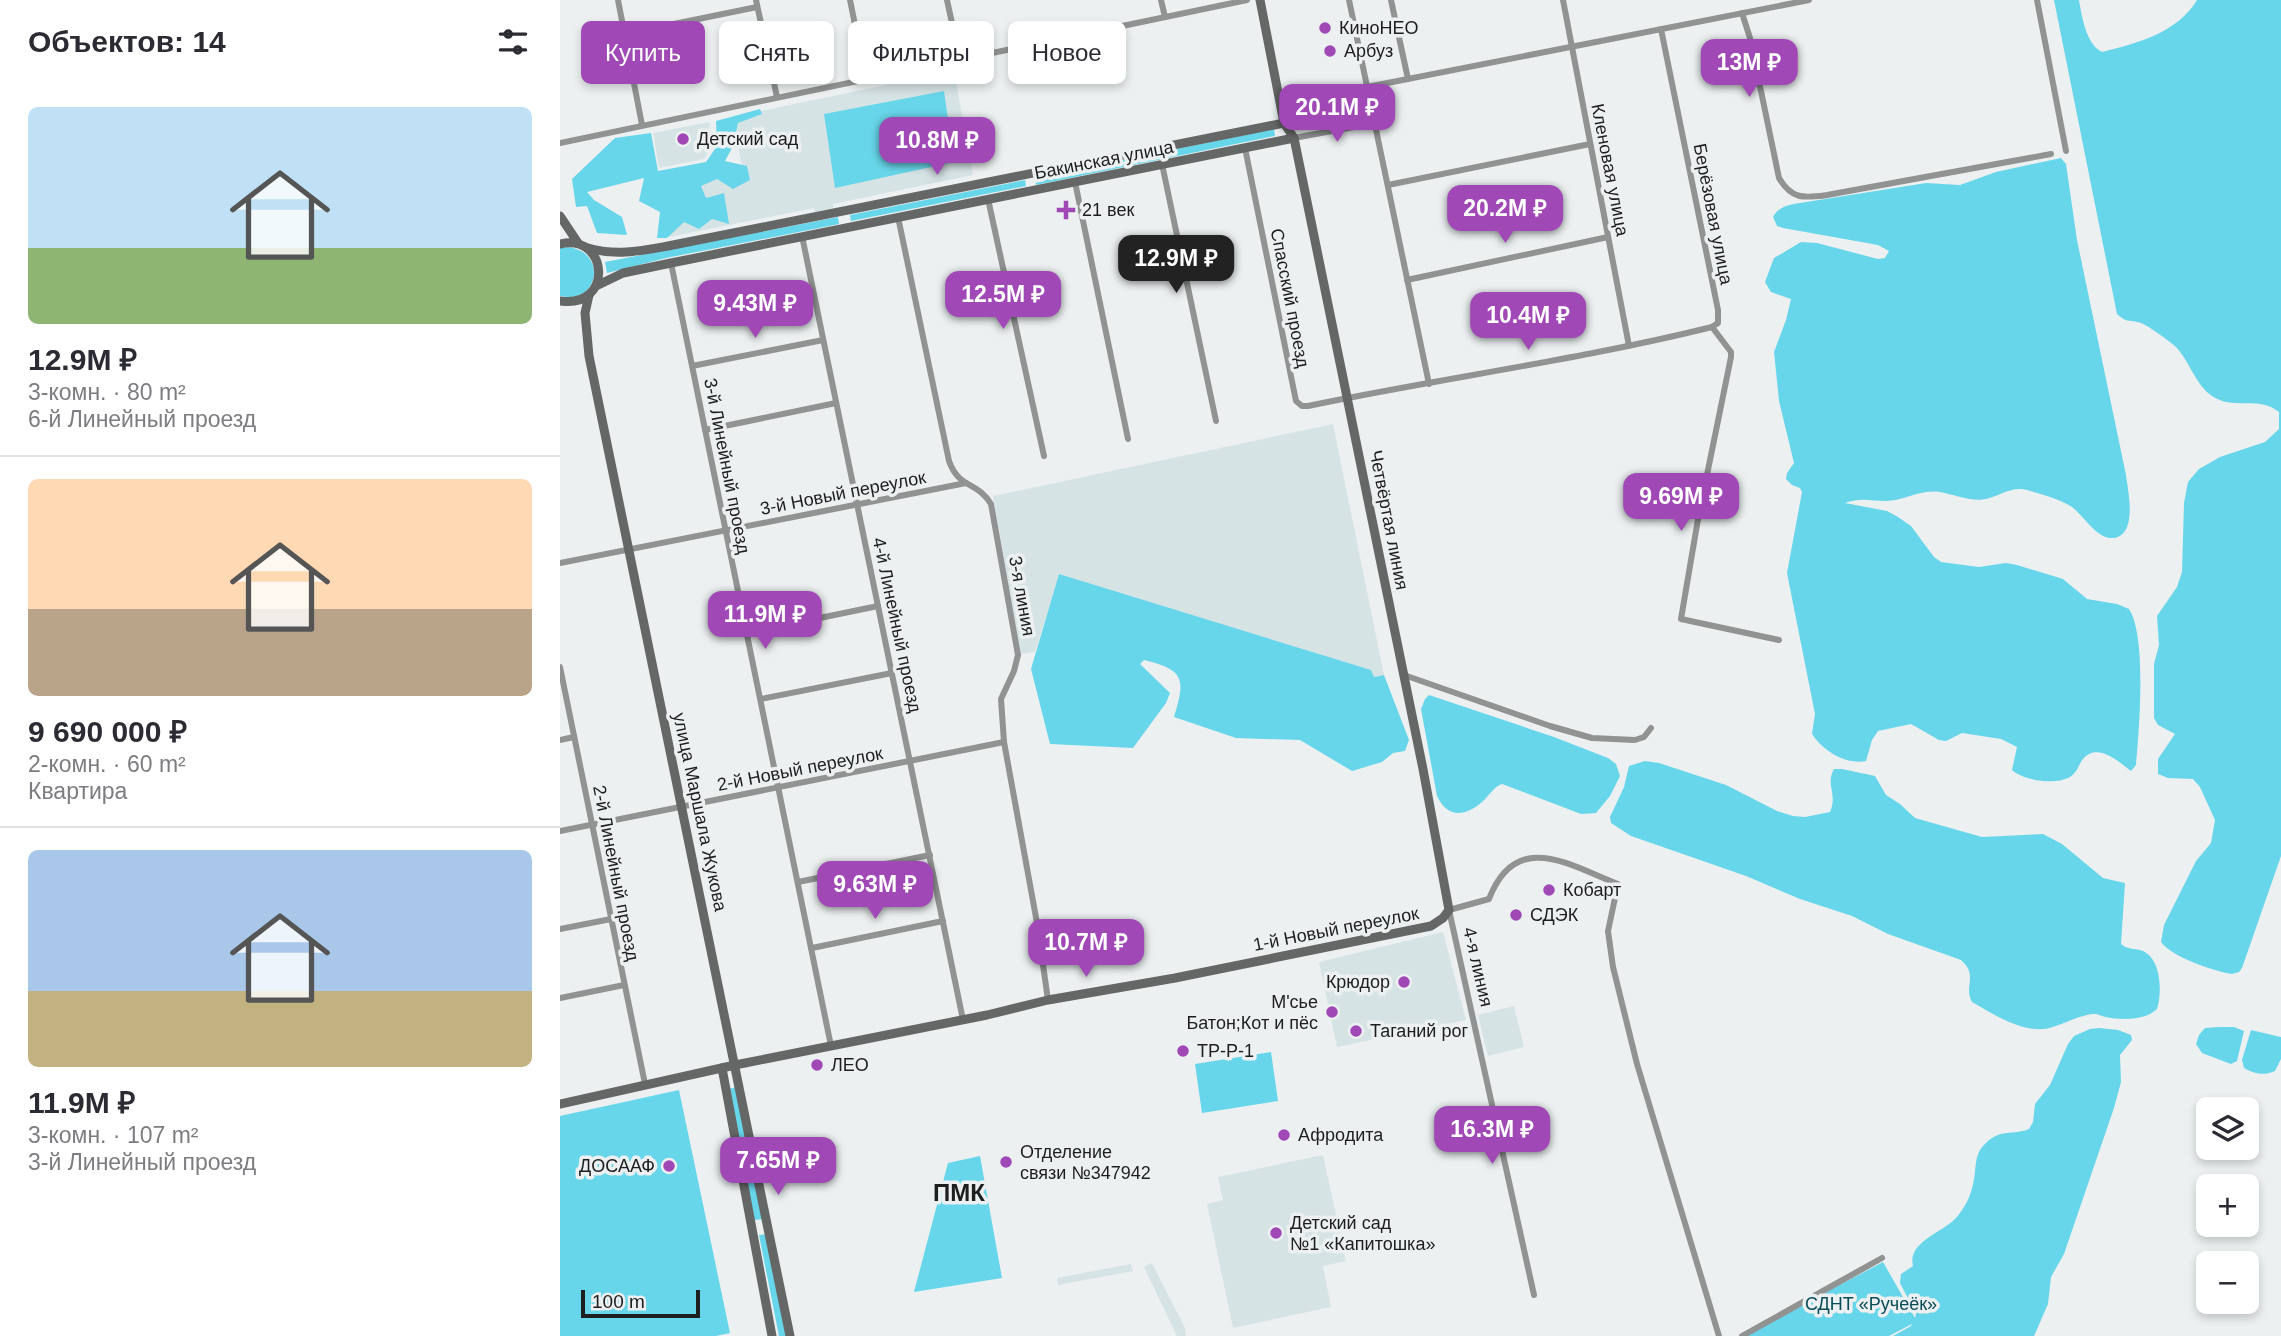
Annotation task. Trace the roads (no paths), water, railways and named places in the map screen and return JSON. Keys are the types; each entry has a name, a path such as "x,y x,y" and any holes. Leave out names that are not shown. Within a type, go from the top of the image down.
{"street":[{"path":"618,0 622,21"},
{"path":"850,0 854,21"},
{"path":"947,0 952,21"},
{"path":"1161,0 1165,17"},
{"path":"994,53 1247,0"},
{"path":"1260,0 1284,123 1294,138"},
{"path":"1349,0 1429,384"},
{"path":"1391,0 1408,79"},
{"name":"Кленовая улица","path":"1563,0 1629,346"},
{"path":"1367,87 1809,0"},
{"path":"2037,0 2066,151"},
{"path":"682,21 757,4 778,97"},
{"path":"1742,13 1750,38 1779,178 1791,194 1806,197 1919,180 2051,154"},
{"name":"Берёзовая улица","path":"1661,29 1718,310 1715,325"},
{"path":"560,142 848,83"},
{"path":"634,84 642,125"},
{"name":"Бакинская улица","path":"560,244 583,246 606,254 668,246 1284,123"},
{"name":"Бакинская улица","path":"596,286 623,273 1375,123"},
{"name":"Четвёртая линия","path":"1294,138 1404,675 1449,910"},
{"path":"1388,185 1591,144"},
{"name":"Спасский проезд","path":"1245,148 1296,401 1301,406 1308,406 1348,398"},
{"path":"1162,164 1216,421"},
{"path":"1030,174 1033,190"},
{"path":"1075,182 1128,439"},
{"path":"988,199 1044,456"},
{"path":"844,210 848,227"},
{"path":"560,216 583,246 595,256 599,276 589,295 570,303 560,301"},
{"name":"3-я линия","path":"898,217 948,461 954,475 985,494 991,504 1018,654 1014,671 1000,699 1004,742 1037,923 1048,1000"},
{"name":"4-й Линейный проезд","path":"802,236 963,1020"},
{"path":"1407,280 1608,237"},
{"name":"3-й Линейный проезд","path":"671,263 831,1046"},
{"name":"улица Маршала Жукова","path":"589,295 585,313 586,336 790,1336"},
{"path":"1348,398 1629,346 1715,325 1731,352 1731,357 1681,619 1779,640"},
{"path":"692,366 823,340"},
{"path":"705,430 836,403"},
{"name":"3-й Новый переулок","path":"560,563 966,483"},
{"path":"747,633 878,606"},
{"name":"2-й Линейный проезд","path":"560,667 645,1084"},
{"path":"761,699 892,673"},
{"path":"1404,675 1592,738 1635,740 1644,737 1651,728"},
{"path":"560,740 574,737"},
{"name":"2-й Новый переулок","path":"560,831 1004,742"},
{"path":"798,881 930,855"},
{"name":"1-й Новый переулок","path":"560,1104 1048,1000 1175,978 1431,926 1449,910 1489,899 1500,879 1511,866 1523,858 1536,856 1553,859 1618,884 1608,931 1613,967 1637,1064 1719,1336"},
{"name":"4-я линия","path":"1449,910 1534,1295"},
{"path":"560,929 611,919"},
{"path":"812,948 943,921"},
{"path":"560,998 624,985"},
{"path":"722,1068 772,1336"},
{"path":"752,1229 768,1227"},
{"path":"1742,1336 1882,1258"}],"place":[{"name":"КиноНЕО","path":"1325,28"},
{"name":"Арбуз","path":"1330,51"},
{"name":"Детский сад","path":"683,139"},
{"name":"21 век","path":"1066,210"},
{"name":"Кобарт","path":"1549,890"},
{"name":"СДЭК","path":"1516,915"},
{"name":"Крюдор","path":"1404,982"},
{"name":"М'сье Батон;Кот и пёс","path":"1332,1012"},
{"name":"Таганий рог","path":"1356,1031"},
{"name":"ТР-Р-1","path":"1183,1051"},
{"name":"ЛЕО","path":"817,1065"},
{"name":"Афродита","path":"1284,1135"},
{"name":"Отделение связи №347942","path":"1006,1162"},
{"name":"ДОСААФ","path":"669,1166"},
{"name":"Детский сад №1 «Капитошка»","path":"1276,1233"}],"district":[{"name":"ПМК","path":"959,1192"}],"park label":[{"name":"СДНТ «Ручеёк»","path":"1871,1304"}]}
